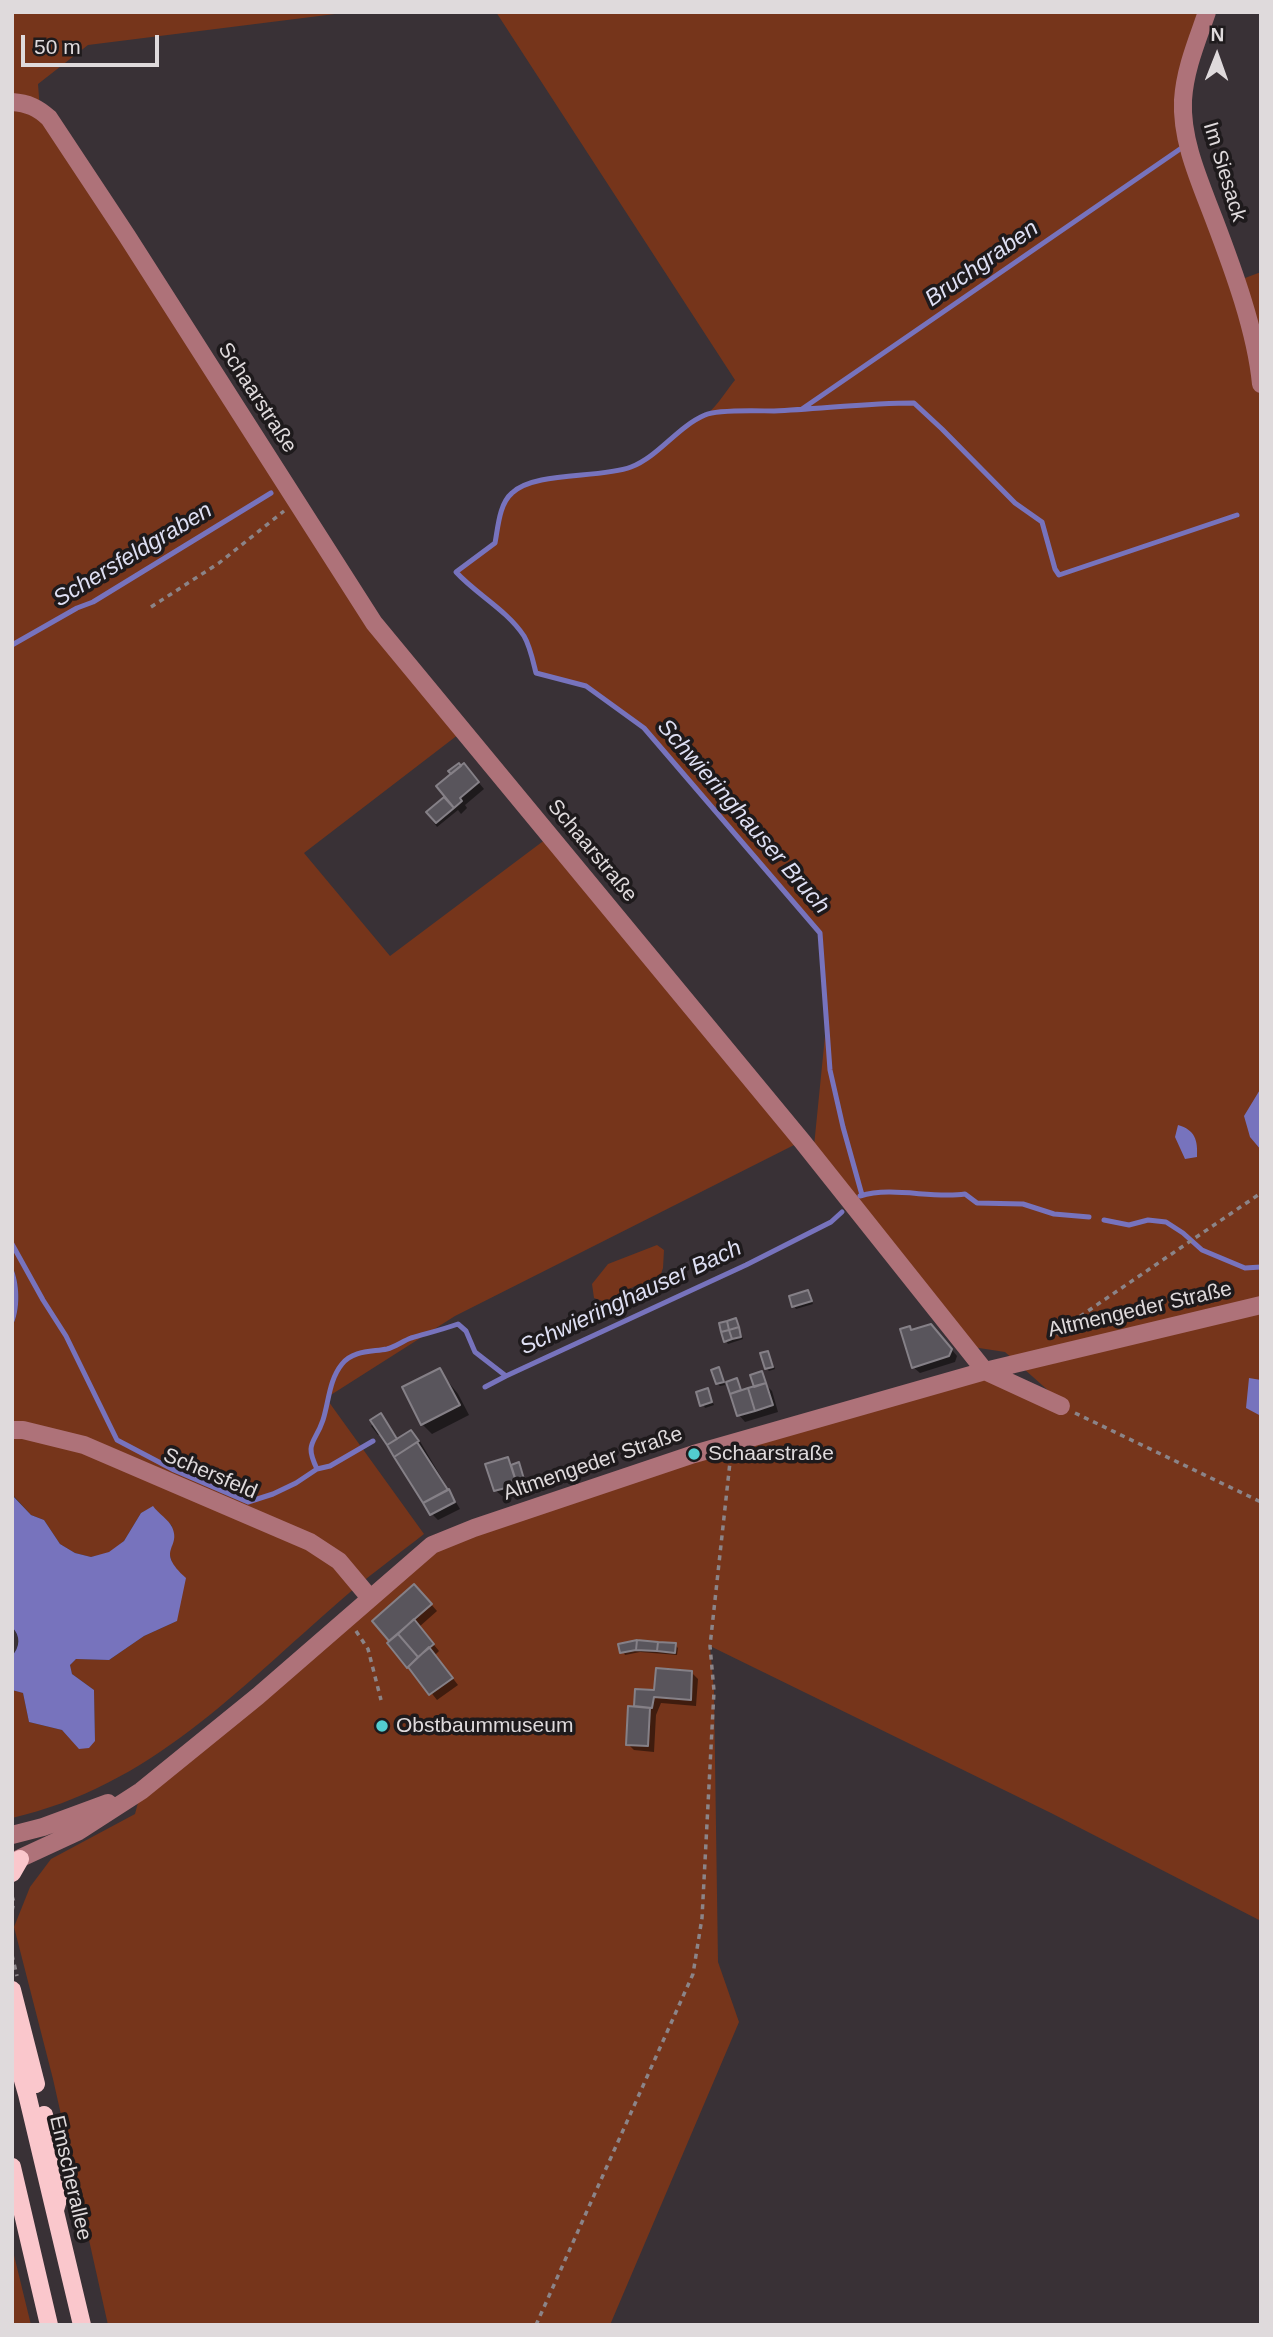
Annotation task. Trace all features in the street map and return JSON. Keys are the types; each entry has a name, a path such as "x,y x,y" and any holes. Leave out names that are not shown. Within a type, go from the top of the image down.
{"main road":[{"path":"12,1990 62,2186 55,2210"},
{"name":"Emscherallee","path":"12,2042 82,2325"},
{"path":"12,2167 49,2325"}],"street":[{"name":"Im Siesack","path":"1207,12 1186,71 1183,103 1186,132 1196,170 1237,281 1261,384"},
{"name":"Schaarstraße","path":"12,102 32,106 49,118 374,622 802,1141 985,1371 1061,1406"},
{"name":"Altmengeder Straße","path":"15,1865 79,1831 141,1791 258,1696 432,1545 474,1528 733,1443 985,1371 1261,1305"},
{"name":"Schersfeld","path":"12,1430 23,1430 84,1445 310,1542 340,1560 370,1598"},
{"name":"Altmengeder Straße","path":"12,1835 43,1827 141,1791"}],"path":[{"path":"151,607 219,563 255,532 297,502"},
{"path":"1047,1355 1060,1330 1261,1193"},
{"path":"1061,1406 1261,1502"},
{"path":"536,2325 693,1974 702,1918 714,1691 710,1646 733,1443"},
{"path":"347,1617 368,1648 381,1700"},
{"path":"12,1896 15,1902 12,1911"}],"shaded area":[{"path":"12,12 351,12 88,45 38,84 40,110 374,623 463,731 304,853 390,956 550,836 802,1141 455,1316 326,1398 424,1534 351,1591 228,1700 150,1759 107,1783 62,1803 12,1818 12,1690 23,1693 29,1722 62,1730 79,1748 95,1741 94,1690 72,1674 70,1665 76,1659 109,1660 144,1636 177,1621 173,1566 169,1552 174,1539 172,1526 153,1507 141,1513 124,1541 109,1553 91,1557 75,1553 60,1544 44,1520 31,1515 12,1494 12,1327 17,1313 18,1296 17,1280 12,1266"},
{"path":"496,12 1207,12 1183,103 1237,281 1261,272 1261,1921 1051,1813 710,1646 714,1691 718,1962 739,2022 610,2325 108,2325 53,2079 14,1927 30,1887 51,1859 135,1814 141,1791 432,1545 985,1371 1070,1410 1005,1352 966,1346 813,1156 827,1016 820,932 644,728 586,686 537,673 524,636 485,595 468,585 456,572 495,543 502,510 512,493 537,481 603,473 639,463 684,427 707,414 735,380"},
{"path":"1261,1088 1261,1150 1250,1137 1244,1116"},
{"path":"1178,1125 1194,1136 1197,1157 1185,1159 1175,1137"},
{"path":"657,1245 664,1250 659,1280 649,1286 635,1286 605,1302 594,1298 592,1284 608,1264"},
{"path":"12,1266 17,1280 18,1297 17,1313 12,1327"},
{"path":"1249,1378 1261,1380 1261,1416 1246,1408"},
{"path":"12,1495 31,1515 44,1520 60,1544 75,1553 91,1557 109,1552 124,1541 141,1513 153,1506 172,1527 174,1540 170,1555 186,1578 177,1621 144,1636 109,1660 76,1659 70,1665 72,1674 94,1690 95,1741 89,1748 79,1749 62,1730 29,1722 23,1693 12,1690 12,1656 18,1641 12,1627"},
{"path":"12,2247 31,2325 12,2325"}],"building":[{"path":"459,763 461,766 451,774 448,771"},
{"path":"464,763 479,782 460,798 462,801 454,808 436,786"},
{"path":"444,797 454,808 436,823 426,812"},
{"path":"808,1290 812,1301 792,1307 789,1296"},
{"path":"736,1318 739,1327 729,1330 727,1321"},
{"path":"727,1321 729,1330 721,1332 719,1323"},
{"path":"931,1324 952,1349 949,1356 912,1368 900,1329 910,1326 911,1330"},
{"path":"739,1327 741,1337 732,1339 729,1330"},
{"path":"729,1330 732,1339 724,1342 721,1332"},
{"path":"768,1351 773,1367 765,1369 760,1353"},
{"path":"719,1367 724,1382 716,1384 711,1370"},
{"path":"440,1368 460,1405 421,1425 402,1387"},
{"path":"762,1371 766,1383 754,1387 750,1375"},
{"path":"737,1378 741,1390 730,1394 726,1382"},
{"path":"766,1383 773,1405 755,1411 748,1388"},
{"path":"708,1388 712,1402 700,1406 696,1392"},
{"path":"748,1388 755,1411 737,1416 730,1394"},
{"path":"381,1413 397,1439 387,1445 370,1420"},
{"path":"411,1430 419,1441 394,1457 387,1445"},
{"path":"417,1442 448,1490 423,1503 394,1457"},
{"path":"508,1457 517,1485 494,1491 485,1464"},
{"path":"519,1462 524,1479 516,1481 511,1465"},
{"path":"449,1489 455,1502 430,1515 423,1503"},
{"path":"414,1584 432,1604 389,1641 372,1621"},
{"path":"414,1619 434,1644 418,1657 398,1634"},
{"path":"398,1634 418,1657 407,1668 387,1643"},
{"path":"637,1640 636,1650 620,1653 618,1644"},
{"path":"637,1640 658,1642 657,1651 636,1650"},
{"path":"658,1642 676,1643 675,1653 657,1651"},
{"path":"429,1647 453,1678 429,1695 408,1667"},
{"path":"656,1668 692,1671 691,1700 654,1697 652,1708 634,1706 635,1689 654,1690"},
{"path":"628,1706 650,1708 648,1746 626,1745"}],"waterway":[{"name":"Bruchgraben","path":"802,409 1183,147"},
{"name":"Schwieringhauser Bruch","path":"862,1195 830,1070 820,933 644,728 586,686 536,673 528,644 517,627 456,572 495,543 504,503 522,486 551,478 618,471 631,467 650,456 695,420 711,413 729,411 914,403 1015,503 1042,522 1059,575 1237,515"},
{"name":"Schersfeldgraben","path":"12,645 77,608 93,602 271,493"},
{"name":"Schwieringhauser Bach","path":"860,1196 886,1192 965,1194 977,1203 1023,1204 1054,1214 1089,1217"},
{"name":"Schwieringhauser Bach","path":"12,1244 66,1336 117,1440 174,1470 248,1502 273,1494 317,1469 311,1453 312,1443 323,1420 334,1377 346,1359 352,1356 387,1349 411,1338 458,1324 466,1331 475,1352 506,1376 746,1265 831,1222 842,1212"},
{"name":"Schwieringhauser Bach","path":"1104,1220 1129,1225 1148,1220 1166,1222 1202,1250 1245,1268 1261,1267"},
{"path":"485,1387 506,1376"},
{"path":"317,1469 330,1466 373,1441"}],"place":[{"name":"Schaarstraße","path":"694,1454"},
{"name":"Obstbaummuseum","path":"382,1726"}]}
